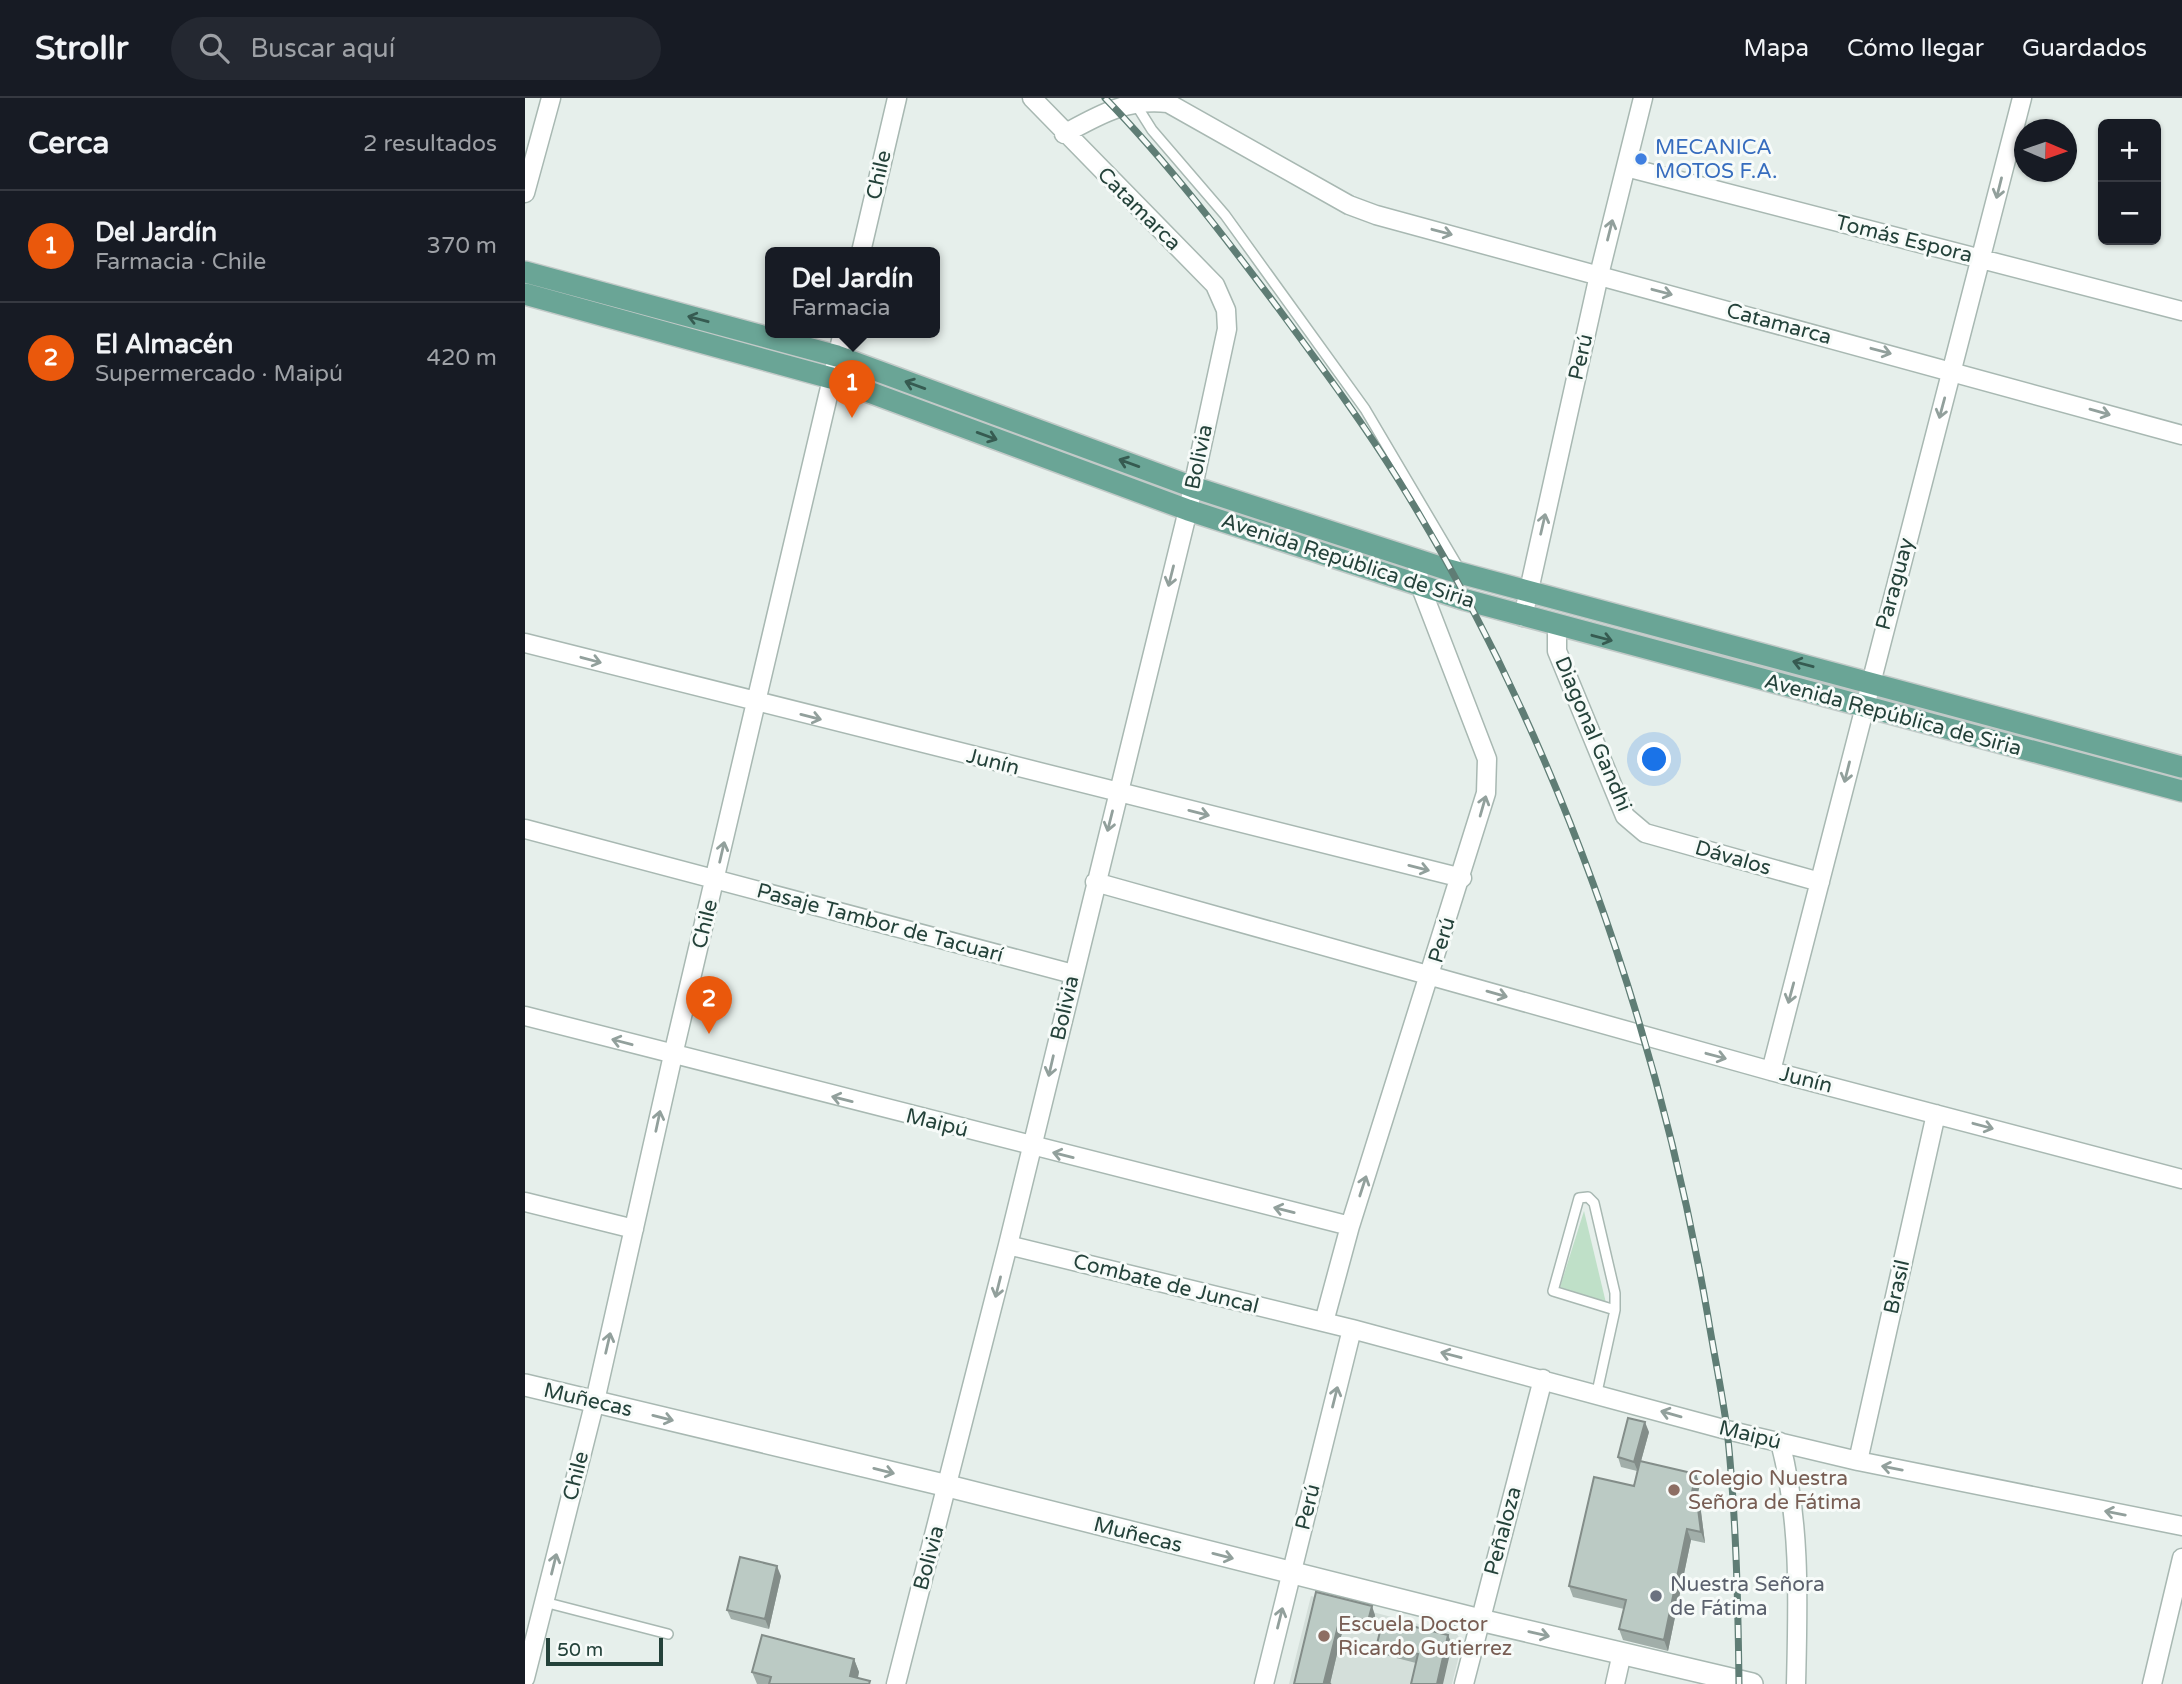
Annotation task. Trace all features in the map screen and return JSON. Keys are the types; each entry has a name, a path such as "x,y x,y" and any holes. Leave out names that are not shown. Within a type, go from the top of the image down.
{"main road":[{"name":"Avenida República de Siria","path":"525,272 765,337"},
{"name":"Avenida República de Siria","path":"525,294 831,378 1188,510 1523,617 2182,791"},
{"name":"Avenida República de Siria","path":"770,338 837,356 1193,487 1416,559 2182,767"}],"street":[{"path":"525,192 551,98"},
{"name":"Chile","path":"862,247 897,98"},
{"name":"Catamarca","path":"1032,98 1064,134 1215,285 1226,310 1227,329"},
{"name":"Perú","path":"1523,617 1599,275 1643,98"},
{"name":"Paraguay","path":"1771,1071 1869,682 2022,98"},
{"path":"1064,134 1114,107 1135,102"},
{"name":"Catamarca","path":"1135,102 1168,103 1349,205 1376,215 1952,370 2182,435"},
{"name":"Tomás Espora","path":"1626,167 2182,311"},
{"name":"Bolivia","path":"896,1684 1009,1245 1095,882 1188,510 1227,329"},
{"name":"Chile","path":"525,1678 595,1401 673,1055 842,338"},
{"name":"Perú","path":"1324,1322 1350,1226 1462,878 1486,793 1487,759 1420,585 1416,559"},
{"name":"Diagonal Gandhi","path":"1557,626 1557,651 1625,816 1645,833"},
{"name":"Junín","path":"525,643 1462,878"},
{"name":"Pasaje Tambor de Tacuarí","path":"525,829 1073,974"},
{"name":"Dávalos","path":"1645,833 1820,882"},
{"path":"1095,882 1431,975"},
{"name":"Junín","path":"1431,975 1771,1071 2182,1180"},
{"name":"Maipú","path":"525,1016 1350,1226"},
{"name":"Brasil","path":"1857,1461 1936,1114"},
{"path":"525,1202 634,1229"},
{"name":"Combate de Juncal","path":"1009,1245 1324,1322"},
{"name":"Maipú","path":"1324,1322 1857,1461 2182,1526"},
{"name":"Perú","path":"1264,1684 1352,1329"},
{"name":"Peñaloza","path":"1464,1684 1543,1379"},
{"name":"Muñecas","path":"525,1385 948,1486 1291,1574 1752,1684"},
{"path":"1780,1442 1791,1484 1796,1530 1796,1684"},
{"path":"2152,1684 2182,1558"},
{"path":"1615,1684 1622,1653"}],"lane":[{"path":"1135,102 1152,130 1225,215 1365,409 1461,572"},
{"path":"1597,1392 1615,1310 1615,1293 1594,1203 1588,1197 1579,1198 1553,1291 1615,1310"},
{"path":"544,1602 669,1634"}],"shaded area":[{"path":"1311,1596 1457,1634 1462,1643 1452,1684 1289,1684"}],"green space":[{"path":"1584,1211 1606,1303 1560,1287"}],"building":[{"path":"1628,1418 1645,1422 1634,1462 1618,1457"},
{"path":"1640,1461 1696,1474 1692,1492 1696,1493 1701,1532 1687,1529 1664,1640 1619,1629 1626,1600 1569,1586 1594,1477 1634,1486"},
{"path":"740,1557 777,1566 765,1619 727,1610"},
{"path":"1316,1592 1372,1606 1368,1621 1341,1614 1324,1682 1331,1684 1294,1684"},
{"path":"1383,1619 1448,1635 1437,1684 1411,1684 1418,1654 1377,1644"},
{"path":"762,1635 854,1659 850,1676 870,1681 869,1684 769,1684 771,1677 752,1672"}],"railway":[{"path":"1105,98 1173,174 1237,254 1325,372 1385,459 1455,577 1506,677 1552,779 1593,884 1629,991 1661,1099 1687,1208 1727,1429 1733,1492 1739,1684"}],"place":[{"name":"MECANICA MOTOS F.A.","path":"1641,159"},
{"name":"Del Jardín","path":"852,418"},
{"name":"El Almacén","path":"709,1034"},
{"name":"Colegio Nuestra Señora de Fátima","path":"1674,1490"},
{"name":"Nuestra Señora de Fátima","path":"1656,1596"},
{"name":"Escuela Doctor Ricardo Gutierrez","path":"1324,1636"}]}
